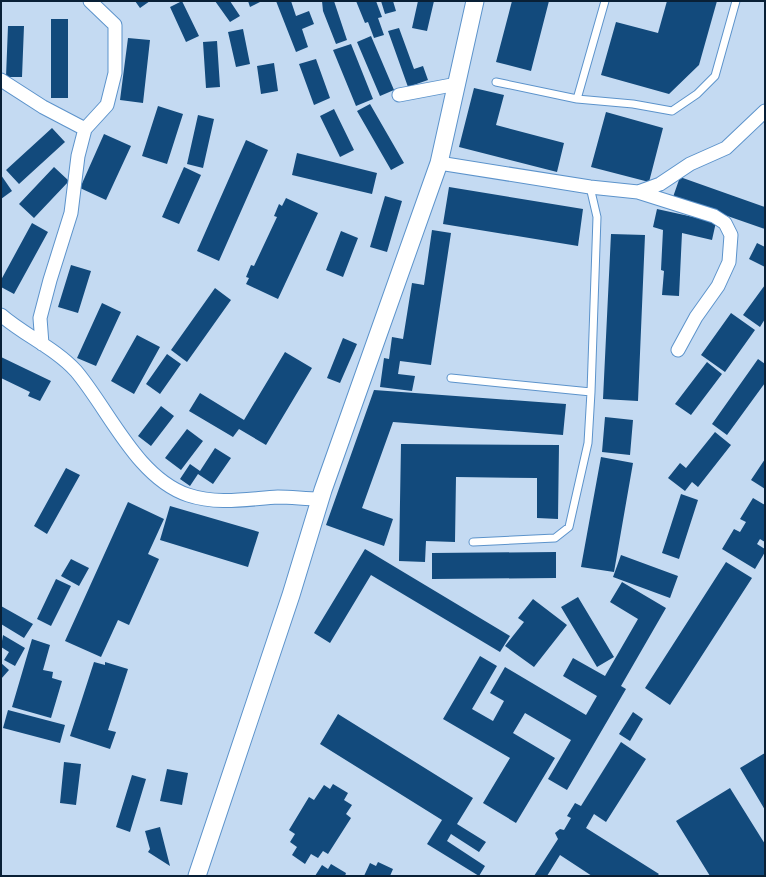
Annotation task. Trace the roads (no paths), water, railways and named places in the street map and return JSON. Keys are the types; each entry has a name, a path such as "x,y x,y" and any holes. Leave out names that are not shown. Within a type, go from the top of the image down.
{"street":[{"path":"42,344 40,318 50,280 71,214 78,156 85,129 107,105 115,73 115,25 90,1"},
{"path":"197,876 289,602 320,499 439,162 475,1"},
{"path":"1,80 43,107 85,129"},
{"path":"399,95 456,84"},
{"path":"638,192 660,184 690,164 726,148 765,110"},
{"path":"439,162 590,187 638,192 714,216 725,223 731,235 729,262 718,286 696,317 678,350"},
{"path":"1,315 64,359 76,372 128,444 160,481 187,494 211,500 236,502 279,497 320,499"}],"lane":[{"path":"577,99 605,1"},
{"path":"496,82 577,99 633,104 672,110 697,94 715,76 736,1"},
{"path":"473,542 555,538 569,527 588,443 597,217 590,187"},
{"path":"451,378 591,392"}]}
